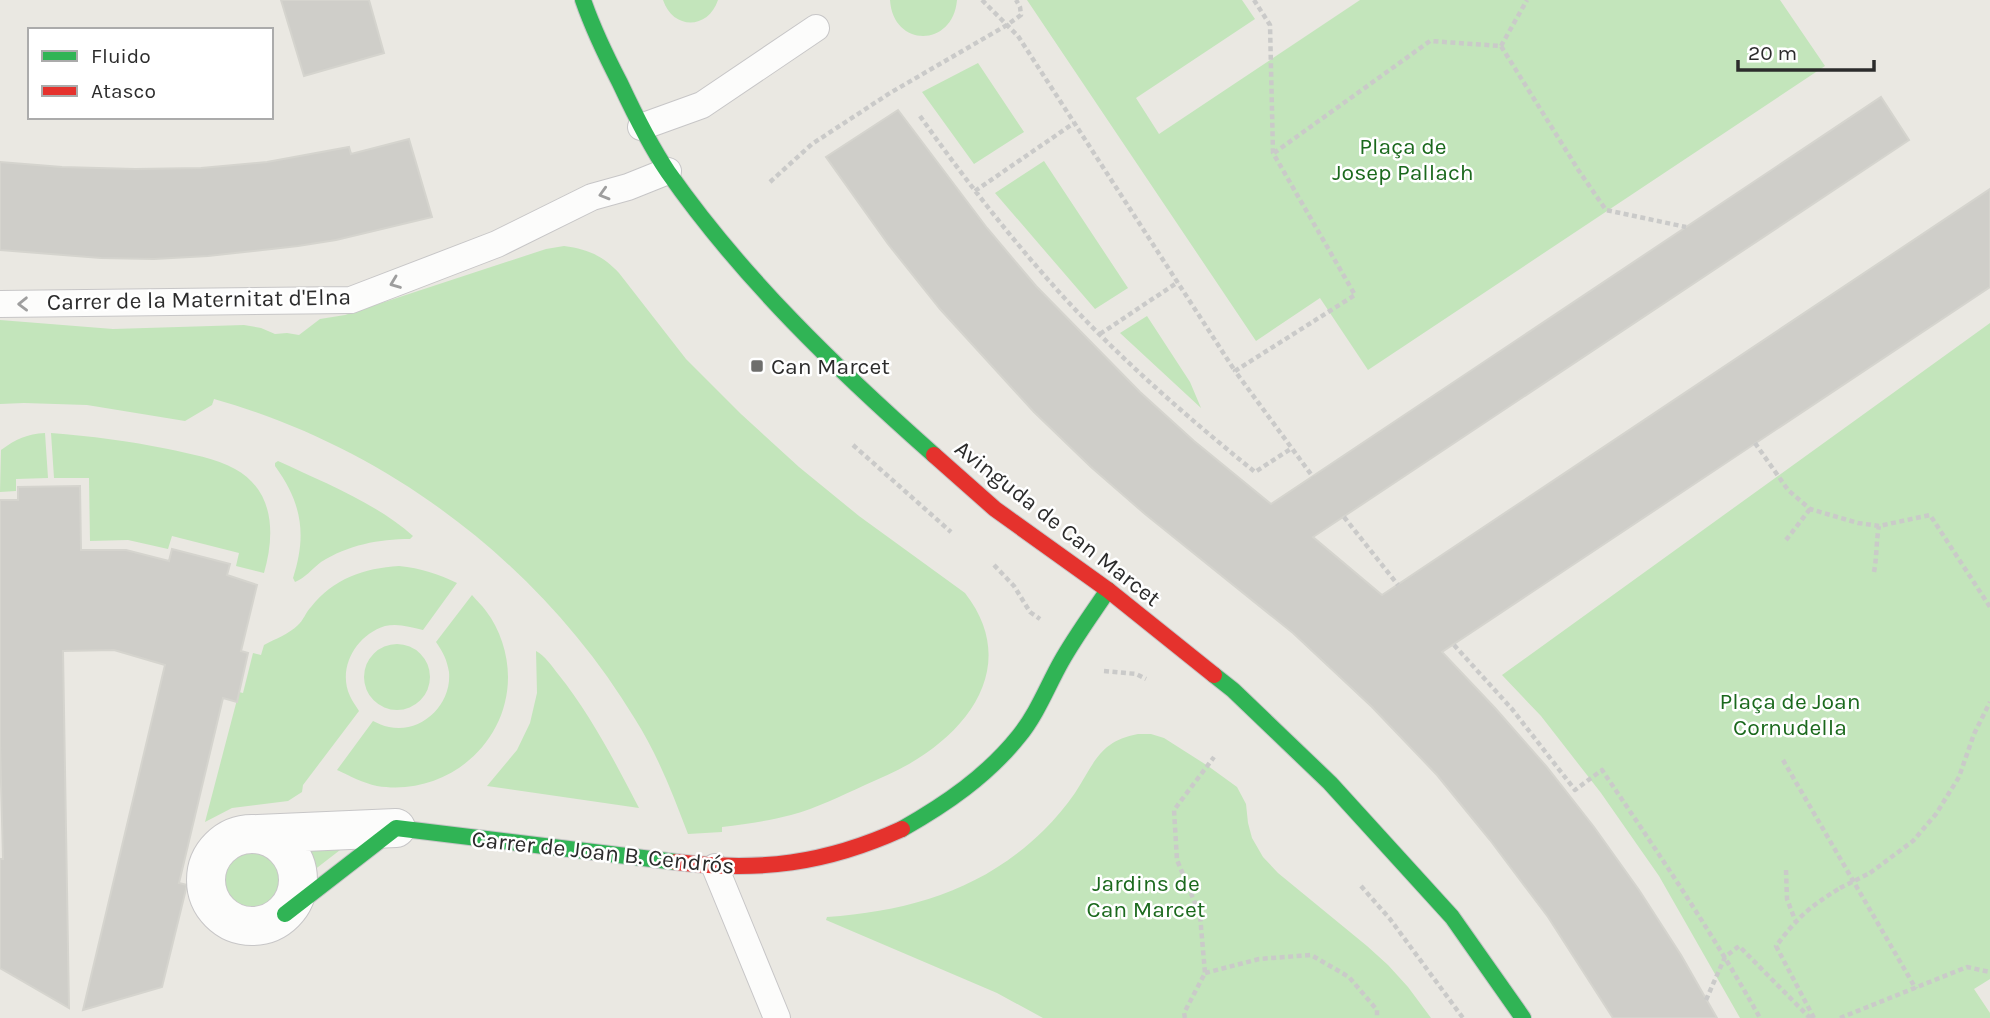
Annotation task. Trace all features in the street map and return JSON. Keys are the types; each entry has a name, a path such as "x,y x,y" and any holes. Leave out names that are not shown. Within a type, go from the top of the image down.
{"street":[{"name":"Avinguda de Can Marcet","path":"583,0 593,28 641,127 668,171 730,253 796,326 853,383 995,509 1108,590 1233,690 1330,783 1451,917 1523,1018"},
{"name":"Carrer de Joan B. Cendrós","path":"396,828 272,923 240,925 225,918 214,907 207,892 206,876 210,860 218,848 229,839 243,834 396,828 715,867 757,867 838,853 918,821 955,798 989,770 1018,738 1042,702 1060,663 1108,590"},
{"path":"258,834 285,846 294,858 299,886 295,900 285,914"}],"lane":[{"path":"641,127 702,104 816,28"},
{"name":"Carrer de la Maternitat d'Elna","path":"0,304 351,300 497,244 592,197 628,187 668,171"},
{"path":"715,867 777,1018"}],"path":[{"path":"982,0 1018,36 1236,371 1312,477"},
{"path":"770,182 812,144 890,93 1021,15 1016,0"},
{"path":"1236,371 1355,295 1273,153 1270,25 1254,0"},
{"path":"1501,46 1527,0"},
{"path":"1273,153 1430,41 1501,46"},
{"path":"1501,46 1606,210 1686,227"},
{"path":"920,116 953,164 1061,294 1100,334 1204,430 1255,472 1292,448"},
{"path":"975,191 1074,123"},
{"path":"1100,334 1178,282"},
{"path":"1755,443 1788,490 1810,509 1858,523 1879,526 1930,515 1990,607"},
{"path":"1786,540 1810,509"},
{"path":"1344,517 1398,585"},
{"path":"1874,572 1879,526"},
{"path":"1454,645 1512,709 1575,790 1602,770 1664,860 1760,1018"},
{"path":"1103,671 1136,674 1154,686"},
{"path":"1812,1018 1776,946 1795,920 1811,906 1870,873 1913,841 1936,814 1959,776 1974,734 1990,702"},
{"path":"1185,1018 1184,1013 1205,973 1199,915 1177,860 1174,810 1214,757"},
{"path":"1783,760 1916,989"},
{"path":"1786,870 1787,899 1795,920"},
{"path":"1354,878 1390,919 1463,1018"},
{"path":"1706,1000 1725,957 1739,946 1812,1018"},
{"path":"1205,973 1259,959 1311,955 1349,977 1377,1010 1377,1018"},
{"path":"1840,1018 1967,967 1990,972"}],"green space":[{"path":"663,0 718,0 707,17 690,22 674,17"},
{"path":"890,0 957,0 953,16 945,27 935,34 923,36 911,34 901,27 894,16"},
{"name":"Plaça de Josep Pallach","path":"1027,0 1242,0 1255,19 1136,98 1159,134 1360,0 1780,0 1825,66 1368,370 1320,298 1256,341"},
{"path":"978,63 1024,132 974,164 922,92"},
{"path":"1044,161 1128,288 1095,309 995,193"},
{"path":"564,246 594,254 613,267 686,359 741,414 799,467 859,516 965,593 980,618 988,643 988,667 981,690 969,712 953,731 932,749 898,770 810,809 774,819 722,827 722,832 688,834 664,775 635,719 597,663 554,610 506,563 454,519 399,481 340,448 278,420 214,399 212,405 185,421 87,405 0,404 0,320 113,329 244,325 275,334 299,335 320,319 345,315 546,249"},
{"path":"1147,316 1190,382 1201,408 1120,333"},
{"name":"Plaça de Joan Cornudella","path":"1990,323 1990,979 1974,989 1990,1013 1990,1018 1740,1018 1659,876 1601,793 1541,716 1502,675"},
{"path":"45,433 48,478 16,479 16,491 0,492 1,450 22,438"},
{"path":"51,433 153,446 211,459 235,469 258,489 269,515 270,544 264,573 236,566 239,553 172,536 168,549 128,540 90,541 89,478 54,478"},
{"path":"278,461 366,503 413,536 410,539 364,544 342,551 321,562 295,582 293,578 301,533 291,493 275,466"},
{"path":"399,566 429,572 457,583 423,630 399,625 385,626 365,637 358,645 348,664 346,675 350,696 359,711 303,785 302,792 288,801 232,808 205,822 239,692 243,693 253,653 261,655 264,645 294,628 320,597 339,582 362,572"},
{"path":"472,595 495,626 508,668 505,702 497,724 484,744 468,761 448,774 426,783 402,787 377,786 337,770 373,721 389,727 412,726 423,721 440,706 449,684 449,672 436,642"},
{"path":"397,644 410,646 425,659 430,677 428,690 415,705 397,710 384,708 369,695 364,677 366,664 379,649"},
{"path":"536,651 551,665 581,706 639,808 487,786 517,750 530,723 537,693"},
{"name":"Jardins de Can Marcet","path":"1138,734 1164,738 1237,787 1246,804 1252,838 1263,857 1278,873 1388,965 1431,1018 1043,1018 997,993 826,920 827,917 916,903 944,894 996,868 1021,851 1044,830 1072,798 1093,763 1106,748 1125,737"},
{"path":"353,840 309,874 306,872 304,859 297,846"},
{"path":"245,845 257,845 274,854 281,865 281,889 274,900 257,909 245,909 233,904 224,895 219,883 219,871 224,859 233,850"}],"building":[{"path":"281,0 369,0 384,53 304,76"},
{"path":"1881,97 1909,140 1313,537 1382,595 1990,189 1990,287 1442,652 1546,766 1594,827 1681,955 1717,1018 1613,1018 1548,917 1437,775 1372,707 1293,633 1145,514 1034,412 940,309 888,244 826,157 898,110 987,228 1036,286 1140,392 1194,441 1271,504"},
{"path":"409,139 432,217 336,240 208,256 101,258 0,250 0,162 62,167 201,168 267,162 349,147 351,154"},
{"path":"80,486 81,550 126,550 169,561 172,549 230,564 227,575 257,585 241,651 248,653 237,702 223,698 179,883 187,885 162,987 83,1010 165,665 114,650 63,651 69,1008 0,968 0,859 3,859 0,500 18,500 18,487"}],"traffic: fast":[{"path":"583,0 636,117 668,172 697,211 793,321 862,390 934,455"},
{"path":"902,829 965,788 1007,750 1031,719 1066,653 1108,590"},
{"path":"1214,675 1330,783 1452,917 1523,1018"},
{"path":"285,914 396,828 676,862"}],"traffic: jam":[{"path":"934,455 995,509 1108,590 1214,675"},
{"path":"676,862 736,866 792,862 846,850 902,829"}],"place":[{"name":"Can Marcet","path":"757,366"}]}
